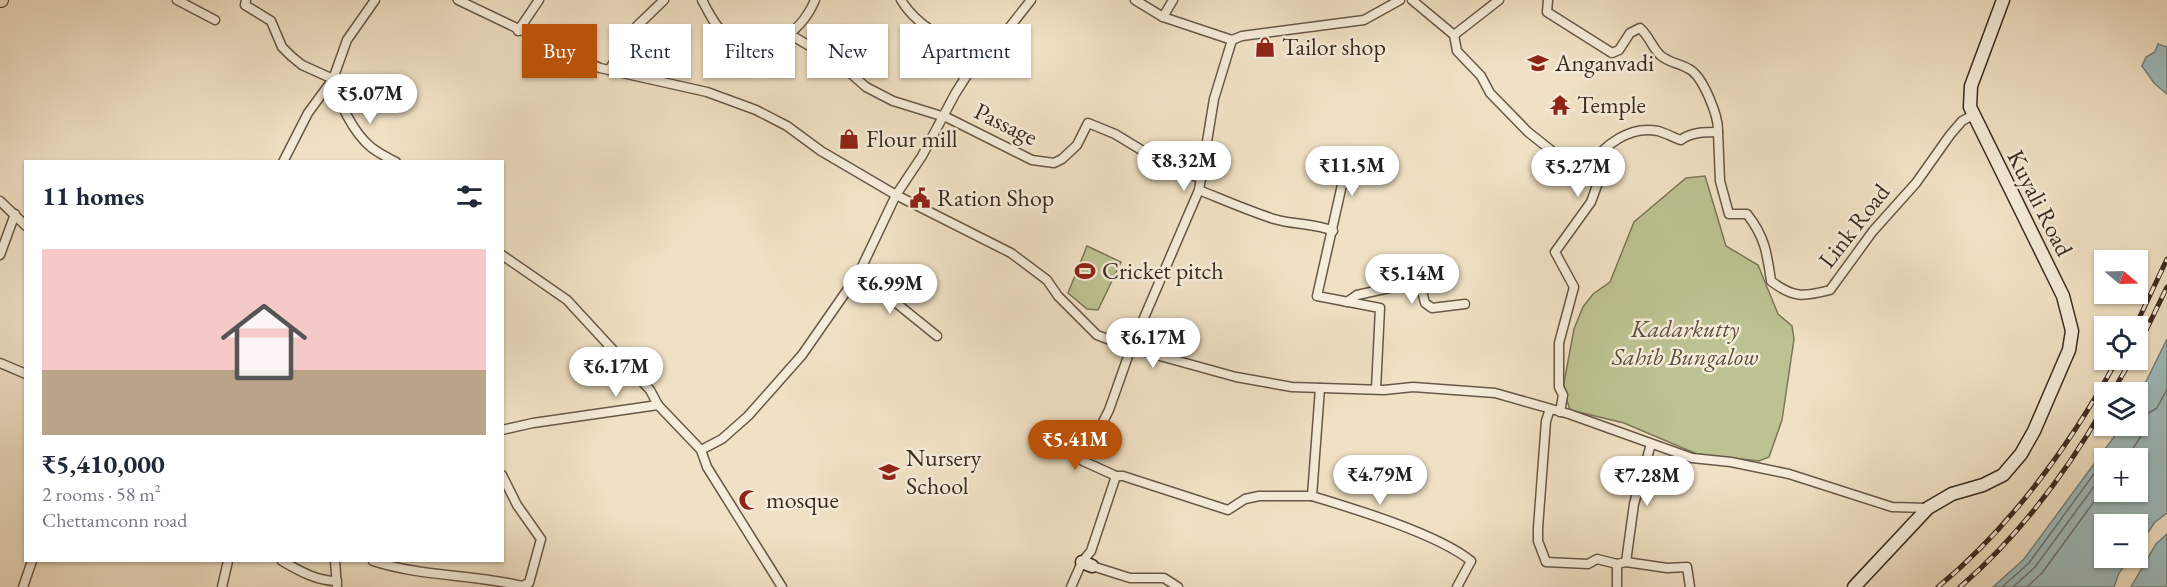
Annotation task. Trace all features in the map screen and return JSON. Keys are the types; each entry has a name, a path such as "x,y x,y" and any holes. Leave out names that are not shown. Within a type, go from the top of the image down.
{"main road":[{"name":"Kuyali Road","path":"1854,587 1882,560 1928,508 1952,494 1983,485 2003,475 2030,439 2050,398 2069,350 2072,330 2063,296 1973,115 1969,98 1971,86 2003,0"}],"street":[{"path":"177,0 216,20"},
{"path":"246,0 245,5 271,21 282,47 291,56 302,65 333,79"},
{"path":"284,160 308,112 333,79 347,40 375,0"},
{"path":"458,0 580,60 609,70"},
{"path":"518,31 538,0"},
{"path":"639,24 664,0"},
{"path":"702,0 718,24"},
{"path":"795,28 815,0"},
{"path":"901,0 913,16 923,24"},
{"path":"1011,24 1031,0"},
{"path":"1135,0 1163,17 1232,40 1242,36 1364,20 1400,0"},
{"path":"1163,17 1173,0"},
{"path":"1412,0 1454,35 1457,51 1481,76 1491,93 1528,132 1557,154 1589,167 1599,180 1582,216 1555,252 1574,287 1559,343 1559,387 1563,395 1555,411 1546,421 1538,528 1538,541 1546,562 1588,564 1597,560 1667,568 1687,567 1690,587"},
{"path":"1454,35 1499,0"},
{"path":"1548,0 1547,12 1612,52 1619,50 1630,33 1640,28 1657,52 1667,61 1690,69 1712,104 1719,121 1718,132 1703,132 1681,140 1657,130 1635,132 1615,140 1589,167"},
{"path":"795,38 840,64 866,87 893,101 942,116"},
{"path":"1232,40 1214,99 1199,190 1131,348 1109,410 1083,461 1116,476 1123,476 1228,510 1245,499 1259,496 1312,496 1422,533 1470,561 1457,587"},
{"path":"645,78 707,92 756,110 787,126 821,151 896,195 1011,253 1047,279 1097,335 1131,348 1236,377 1292,387 1376,389 1413,387 1485,391 1555,411 1692,458 1731,462 1789,474 1892,507 1928,508"},
{"path":"701,450 736,427 802,355 859,273 896,195 965,78"},
{"path":"333,79 338,97 358,130 371,147 393,160"},
{"name":"Link Road","path":"1718,132 1720,181 1729,214 1747,214 1761,234 1766,244 1771,281 1787,293 1811,295 1830,290 1873,231 1916,183 1950,135 1962,121 1973,115"},
{"name":"Passage","path":"942,116 1032,160 1047,163 1062,159 1077,145 1088,123 1115,134 1143,152 1201,179"},
{"path":"1348,158 1334,231 1317,296 1380,308 1376,389"},
{"path":"1199,190 1274,219 1290,223 1306,223 1334,231"},
{"path":"0,201 24,224"},
{"path":"0,255 15,214"},
{"path":"504,256 567,300 650,390 658,405 701,450 707,467 782,587"},
{"path":"859,273 937,336"},
{"path":"1347,302 1357,296 1417,282 1425,303 1432,308 1466,304"},
{"path":"0,363 24,373"},
{"path":"1312,496 1320,388"},
{"path":"504,431 533,423 658,405"},
{"path":"1617,587 1634,504 1651,444"},
{"path":"1071,587 1087,564 1116,476"},
{"path":"379,562 443,576 493,579 522,586 529,583 541,539 517,505 504,479"},
{"path":"23,587 32,562"},
{"path":"222,587 228,562"},
{"path":"284,562 311,577 337,584 335,562"},
{"path":"1087,564 1130,578 1164,578 1178,587"}],"green space":[{"name":"Kadarkutty Sahib Bungalow","path":"1705,176 1726,246 1758,265 1778,314 1792,326 1794,339 1782,420 1769,457 1759,461 1697,454 1624,423 1570,410 1563,388 1574,329 1583,307 1593,294 1610,282 1634,222 1686,178"},
{"path":"1087,246 1121,262 1098,310 1087,309 1068,293"}],"water":[{"path":"2158,44 2167,47 2167,94 2154,83 2142,66 2146,57 2155,52"},
{"path":"2167,339 2167,513 2155,522 2148,532 2148,514 2094,514 2094,568 2123,568 2114,587 1993,587 2024,559 2094,464 2094,502 2148,502 2148,448 2106,448 2115,436 2148,436 2148,382 2146,382"},
{"path":"2167,534 2167,587 2131,587 2142,568 2148,568 2148,558 2156,544"}],"railway":[{"path":"2140,316 2167,259"},
{"path":"2148,326 2167,287"},
{"path":"1938,587 1991,537 2038,482 2080,423 2111,370"},
{"path":"2118,382 2125,370"},
{"path":"1960,587 2002,547 2040,503 2094,424"}],"place":[{"name":"Tailor shop","path":"1265,47"},
{"name":"Anganvadi","path":"1538,63"},
{"name":"Temple","path":"1560,105"},
{"name":"Flour mill","path":"849,139"},
{"name":"Ration Shop","path":"920,198"},
{"name":"Cricket pitch","path":"1085,271"},
{"name":"Nursery School","path":"889,472"},
{"name":"mosque","path":"749,500"}]}
